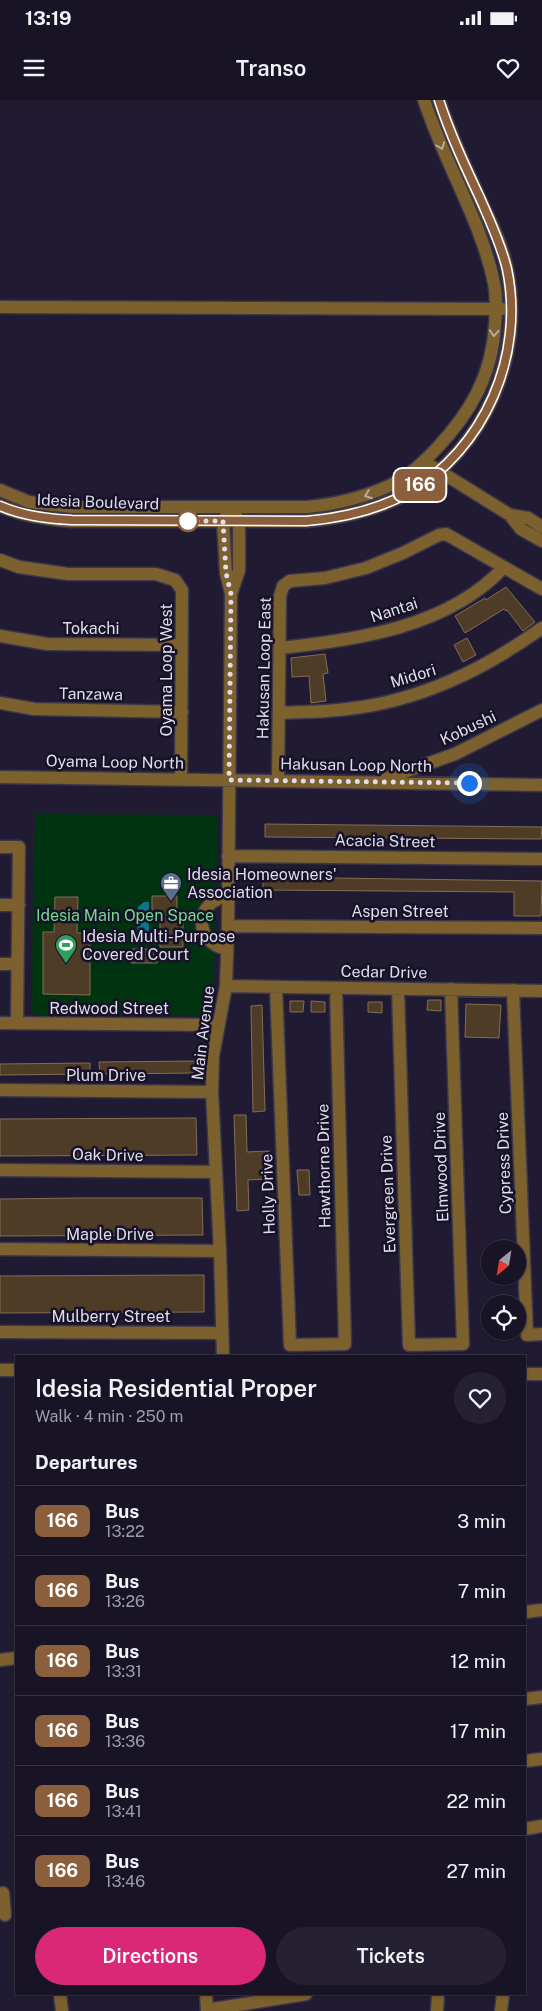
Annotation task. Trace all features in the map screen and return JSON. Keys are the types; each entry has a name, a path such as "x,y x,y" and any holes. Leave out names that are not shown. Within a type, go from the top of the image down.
{"street":[{"name":"Idesia Boulevard","path":"0,490 29,502 72,507 307,508 344,502 380,490 398,481 424,462 453,431 480,388 493,351 496,309 494,286 486,252 442,150 424,100"},
{"name":"Idesia Boulevard","path":"0,506 21,514 48,519 306,521 345,516 388,502 407,493 439,470 467,441 494,395 508,354 511,309 507,269 501,248 439,100"},
{"path":"0,306 511,309"},
{"path":"424,462 510,515 522,529 542,541"},
{"path":"223,521 231,508 239,521"},
{"path":"510,515 528,518 542,527"},
{"name":"Main Avenue","path":"223,521 226,573 231,594 228,926 226,986 213,1056 212,1092 223,1355"},
{"name":"Main Avenue","path":"231,594 238,570 239,521"},
{"name":"Hakusan Loop East","path":"278,780 280,596 283,586 290,581 325,578 366,568 403,553 439,535 446,534 504,567"},
{"name":"Oyama Loop West","path":"0,560 19,567 68,574 156,574 175,580 182,590 181,780"},
{"path":"504,567 542,589"},
{"name":"Nantai","path":"280,648 329,643 382,633 416,622 450,606 489,584 504,567"},
{"name":"Midori","path":"279,713 348,709 396,700 430,690 470,673 516,647 542,628"},
{"name":"Tokachi","path":"0,636 47,644 182,645"},
{"name":"Tanzawa","path":"0,703 34,710 182,712"},
{"name":"Kobushi","path":"378,782 455,754 542,710"},
{"name":"Oyama Loop North","path":"1,777 229,780"},
{"name":"Hakusan Loop North","path":"229,780 542,785"},
{"path":"0,847 19,847 17,1023"},
{"name":"Acacia Street","path":"228,856 542,859"},
{"path":"227,949 213,945 208,940 204,933 202,918 204,911 214,900 228,896"},
{"path":"0,905 18,905"},
{"name":"Aspen Street","path":"228,926 542,928"},
{"path":"0,964 18,964"},
{"name":"Cedar Drive","path":"226,986 542,991"},
{"name":"Holly Drive","path":"276,986 290,1345 345,1344"},
{"name":"Hawthorne Drive","path":"336,988 345,1344"},
{"name":"Evergreen Drive","path":"398,989 409,1345 463,1344"},
{"name":"Elmwood Drive","path":"451,989 463,1344"},
{"name":"Cypress Drive","path":"513,990 527,1334 542,1334"},
{"name":"Redwood Street","path":"0,1023 218,1025"},
{"name":"Plum Drive","path":"0,1090 212,1092"},
{"name":"Oak Drive","path":"0,1170 216,1172"},
{"name":"Maple Drive","path":"0,1250 220,1251"},
{"name":"Mulberry Street","path":"0,1332 222,1333"},
{"path":"0,1370 15,1370"},
{"path":"526,1374 542,1374"},
{"path":"526,1612 542,1610"},
{"path":"0,1660 15,1658"},
{"path":"526,1699 542,1697"},
{"path":"526,1761 542,1759"},
{"path":"526,1829 542,1826"},
{"path":"7,1915 2,1893 15,1892"},
{"path":"60,1995 62,2011"},
{"path":"206,1995 207,2010 300,1995"},
{"path":"437,2011 438,1995"},
{"path":"501,2011 503,1995"}],"green space":[{"name":"Idesia Main Open Space","path":"35,814 218,815 214,973 212,1005 209,1015 36,1015 31,1010"}],"water":[{"path":"144,902 149,902 149,942 137,942 138,907"}],"building":[{"path":"506,587 535,622 523,631 507,610 504,609 465,633 455,616"},
{"path":"467,638 476,655 463,662 454,645"},
{"path":"325,654 328,673 323,674 326,701 311,703 309,676 292,677 291,658"},
{"path":"265,824 542,827 541,839 265,837"},
{"path":"263,877 542,881 541,916 514,916 514,892 263,890"},
{"path":"152,896 177,896 177,915 183,915 183,947 160,947 160,915 152,915"},
{"name":"Idesia Multi-Purpose Covered Court","path":"55,897 78,897 77,933 90,933 90,995 43,994 43,932 54,932"},
{"path":"132,949 157,949 157,963 131,963"},
{"path":"428,1000 441,1000 441,1011 427,1010"},
{"path":"290,1001 304,1001 303,1012 290,1012"},
{"path":"311,1001 325,1002 325,1012 311,1012"},
{"path":"368,1002 382,1002 382,1013 368,1012"},
{"path":"466,1004 501,1005 499,1038 465,1037"},
{"path":"262,1005 265,1111 253,1112 251,1006"},
{"path":"196,1061 196,1073 100,1074 99,1062"},
{"path":"90,1063 90,1074 0,1075 0,1064"},
{"path":"234,1115 246,1115 247,1152 269,1151 269,1179 248,1180 249,1210 237,1211"},
{"path":"196,1118 197,1155 0,1156 0,1119"},
{"path":"297,1170 309,1170 310,1195 299,1195"},
{"path":"202,1198 203,1235 0,1236 0,1199"},
{"path":"204,1275 204,1312 0,1313 0,1276"}],"bus line":[{"name":"166","path":"0,506 21,514 48,519 324,520 368,510 388,502 407,493 439,470 467,441 494,395 508,354 511,309 507,269 501,248 439,100"}],"place":[{"name":"Idesia Homeowners' Association","path":"171,902"},
{"name":"Idesia Multi-Purpose Covered Court","path":"66,964"}],"route":[{"path":"188,521 223,521 226,573 231,594 229,780 469,783"}]}
